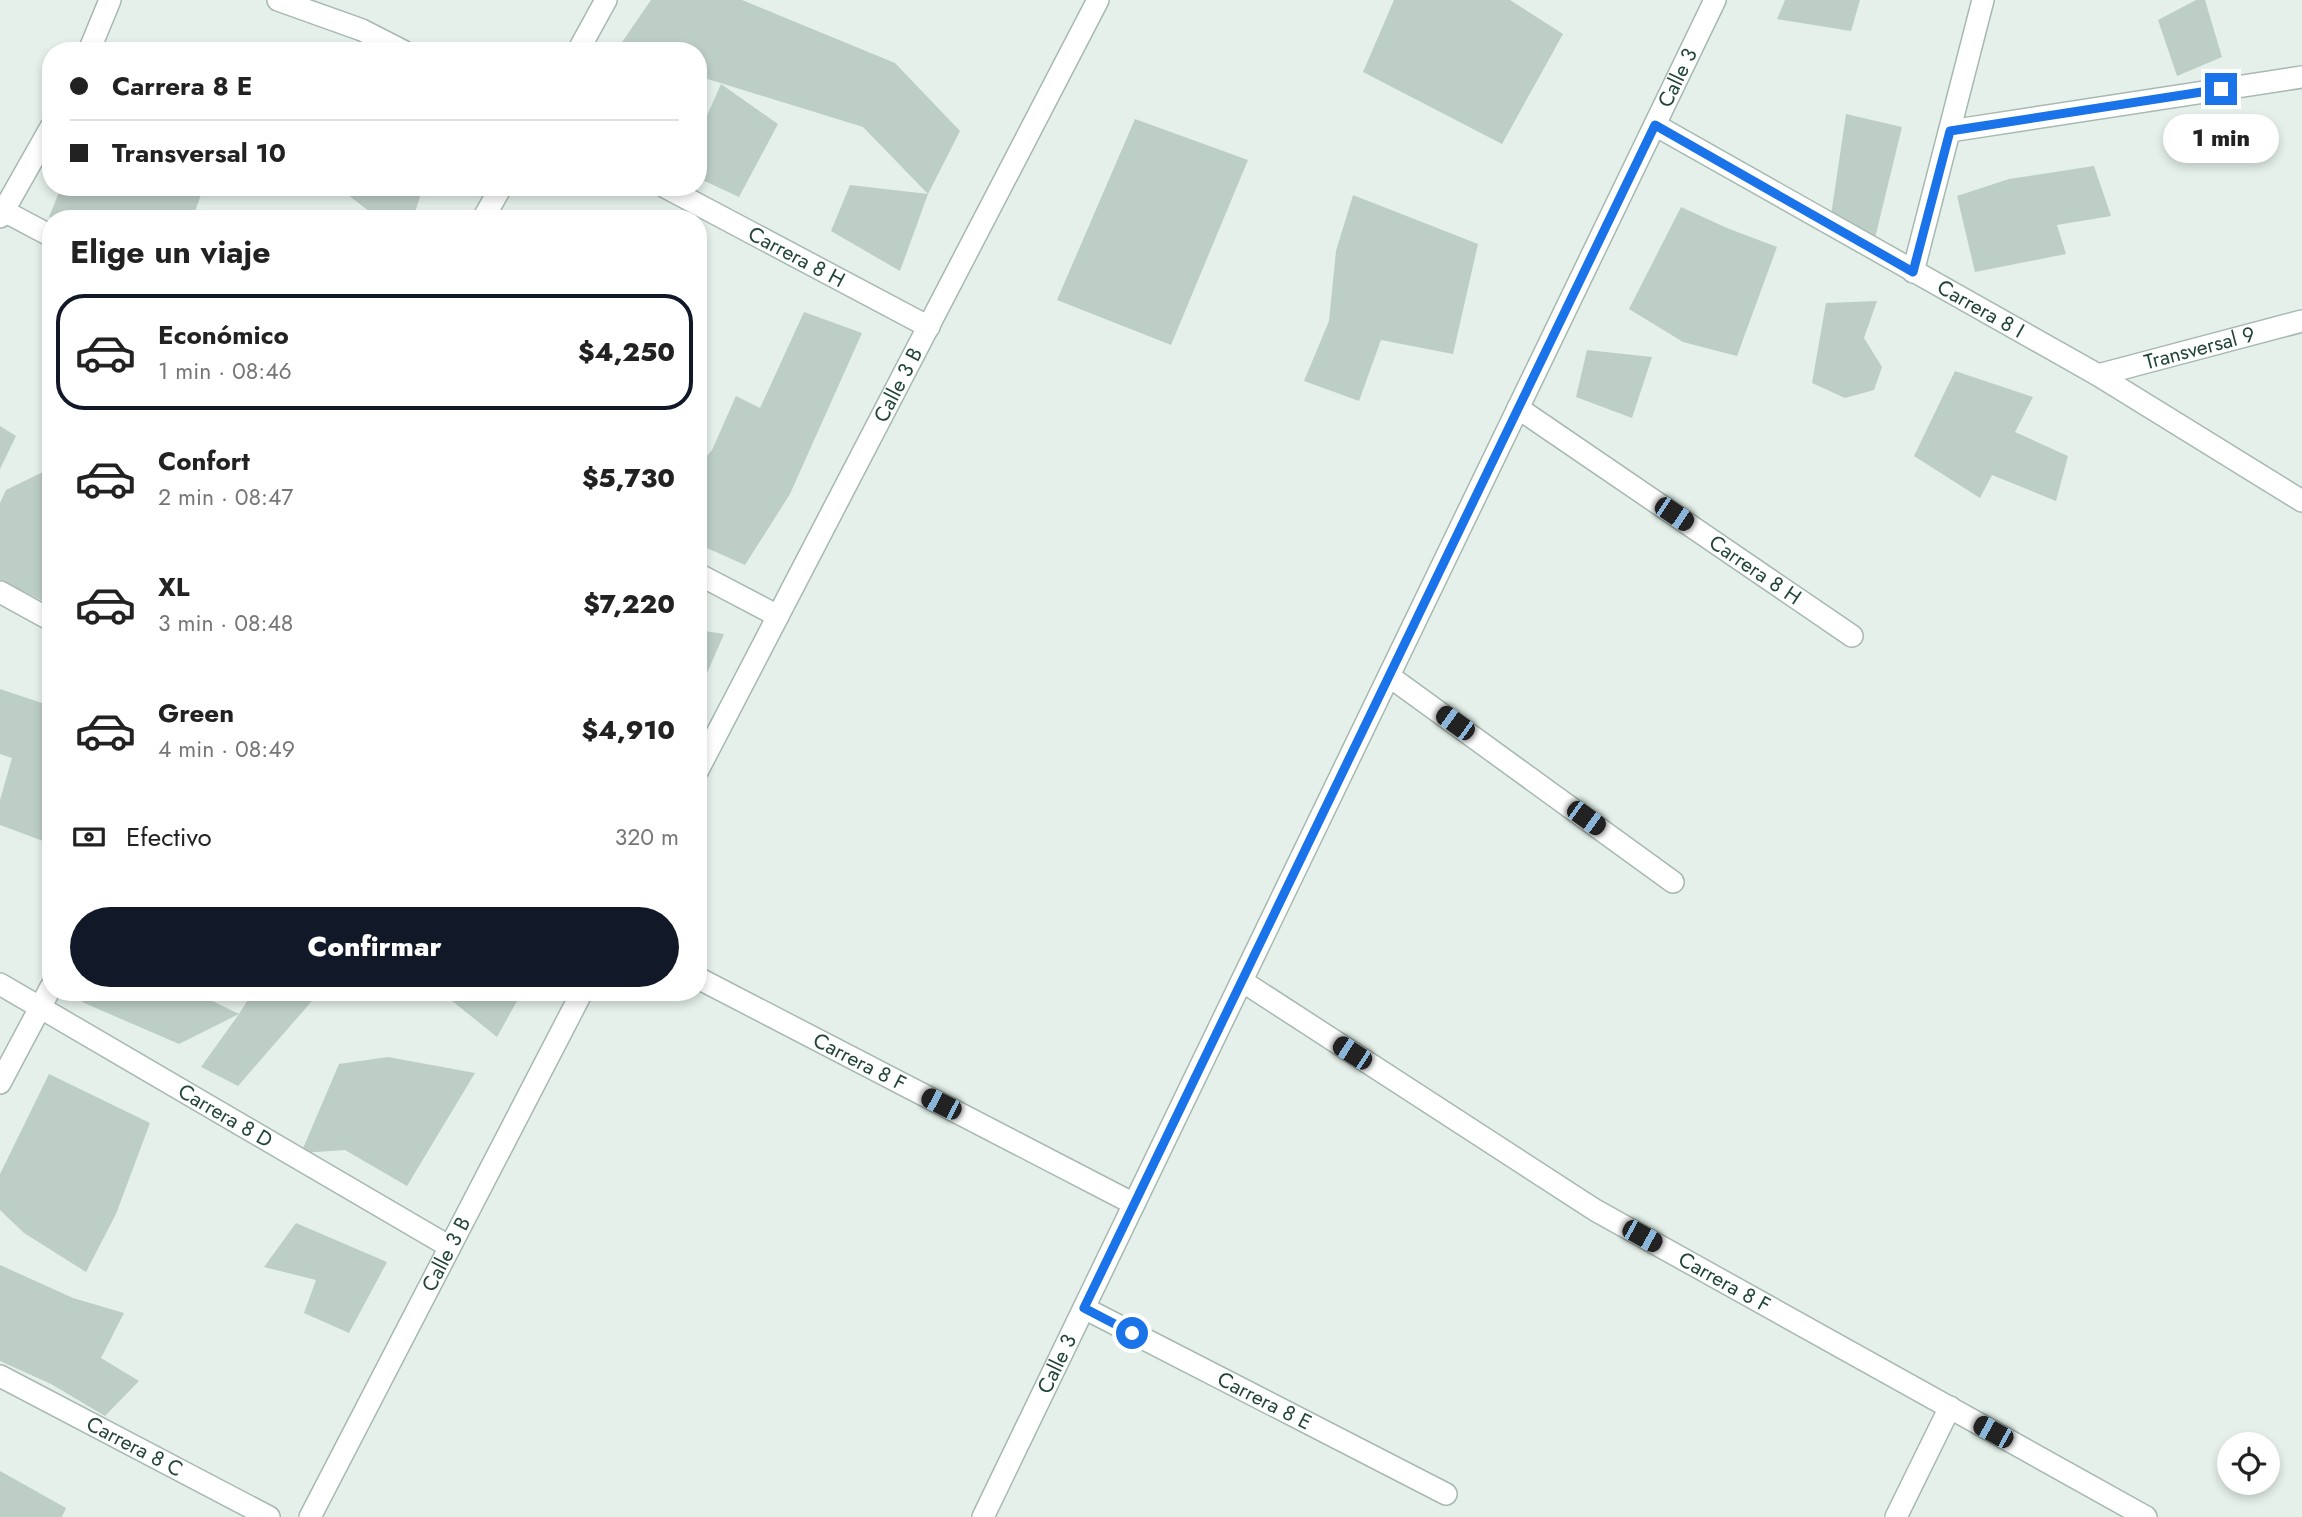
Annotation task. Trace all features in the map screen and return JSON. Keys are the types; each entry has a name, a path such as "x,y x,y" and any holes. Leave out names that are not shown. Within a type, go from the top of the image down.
{"street":[{"path":"93,42 110,0"},
{"path":"278,0 362,30 385,42"},
{"path":"583,42 606,0"},
{"name":"Calle 3 B","path":"707,753 1098,0"},
{"name":"Calle 3","path":"984,1517 1715,0"},
{"path":"1913,272 1983,0"},
{"path":"1950,131 2302,77"},
{"name":"Carrera 8 I","path":"1655,125 2098,375 2302,501"},
{"path":"42,143 2,214 42,232"},
{"name":"Carrera 8 H","path":"682,196 929,327"},
{"name":"Transversal 9","path":"2098,375 2302,321"},
{"name":"Carrera 8 H","path":"1518,408 1852,635"},
{"path":"707,579 778,616"},
{"path":"0,592 42,615"},
{"path":"1389,676 1673,882"},
{"name":"Carrera 8 F","path":"1242,981 1595,1210 2146,1517"},
{"name":"Carrera 8 F","path":"707,983 1135,1204"},
{"name":"Carrera 8 D","path":"0,984 450,1247"},
{"path":"0,1083 43,1001"},
{"name":"Calle 3 B","path":"310,1517 577,1001"},
{"name":"Carrera 8 E","path":"1084,1308 1446,1494"},
{"name":"Carrera 8 C","path":"0,1376 269,1517"},
{"path":"1896,1517 1950,1407"}],"building":[{"path":"651,0 742,0 895,63 960,131 928,194 863,127 707,79 707,42 622,42"},
{"path":"1394,0 1510,0 1563,34 1502,144 1363,72"},
{"path":"1785,0 1860,0 1851,31 1777,19"},
{"path":"2196,0 2205,0 2222,57 2177,76 2158,20"},
{"path":"721,84 778,124 739,197 707,182 707,116"},
{"path":"1846,114 1902,127 1875,238 1830,222"},
{"path":"1135,119 1248,160 1171,345 1057,300"},
{"path":"2094,166 2111,216 2057,225 2066,254 1975,272 1957,196 2009,179"},
{"path":"850,185 928,194 900,271 831,231"},
{"path":"1353,195 1478,244 1453,354 1381,340 1359,401 1304,381 1329,321 1336,251"},
{"path":"57,196 201,196 195,210 52,210"},
{"path":"350,196 420,196 416,210 367,210"},
{"path":"1681,207 1777,247 1737,356 1683,342 1629,309"},
{"path":"1877,301 1864,338 1882,367 1874,390 1845,398 1812,383 1826,303"},
{"path":"804,312 862,333 790,494 745,565 707,548 707,456 736,396 760,408"},
{"path":"1587,350 1652,357 1632,418 1576,397"},
{"path":"1955,371 2033,397 2015,432 2068,456 2056,501 1992,475 1980,498 1914,456"},
{"path":"0,426 16,436 0,469"},
{"path":"42,472 42,601 0,580 0,503 6,490"},
{"path":"707,631 724,634 707,673"},
{"path":"0,689 42,703 42,841 0,825 0,800 12,758 0,754"},
{"path":"212,1001 239,1014 179,1044 82,1002"},
{"path":"247,1001 312,1001 238,1086 201,1067"},
{"path":"452,1001 517,1001 497,1037"},
{"path":"388,1057 475,1073 407,1186 345,1150 301,1153 339,1064"},
{"path":"49,1074 150,1123 116,1214 86,1272 24,1233 0,1210 0,1174"},
{"path":"296,1223 387,1262 349,1333 304,1313 316,1280 264,1267"},
{"path":"0,1265 73,1298 124,1313 101,1358 139,1381 105,1416 51,1384 0,1361"},
{"path":"0,1471 66,1508 62,1517 0,1517"}],"route":[{"path":"1132,1333 1084,1308 1655,125 1913,272 1950,131 2221,89"}]}
